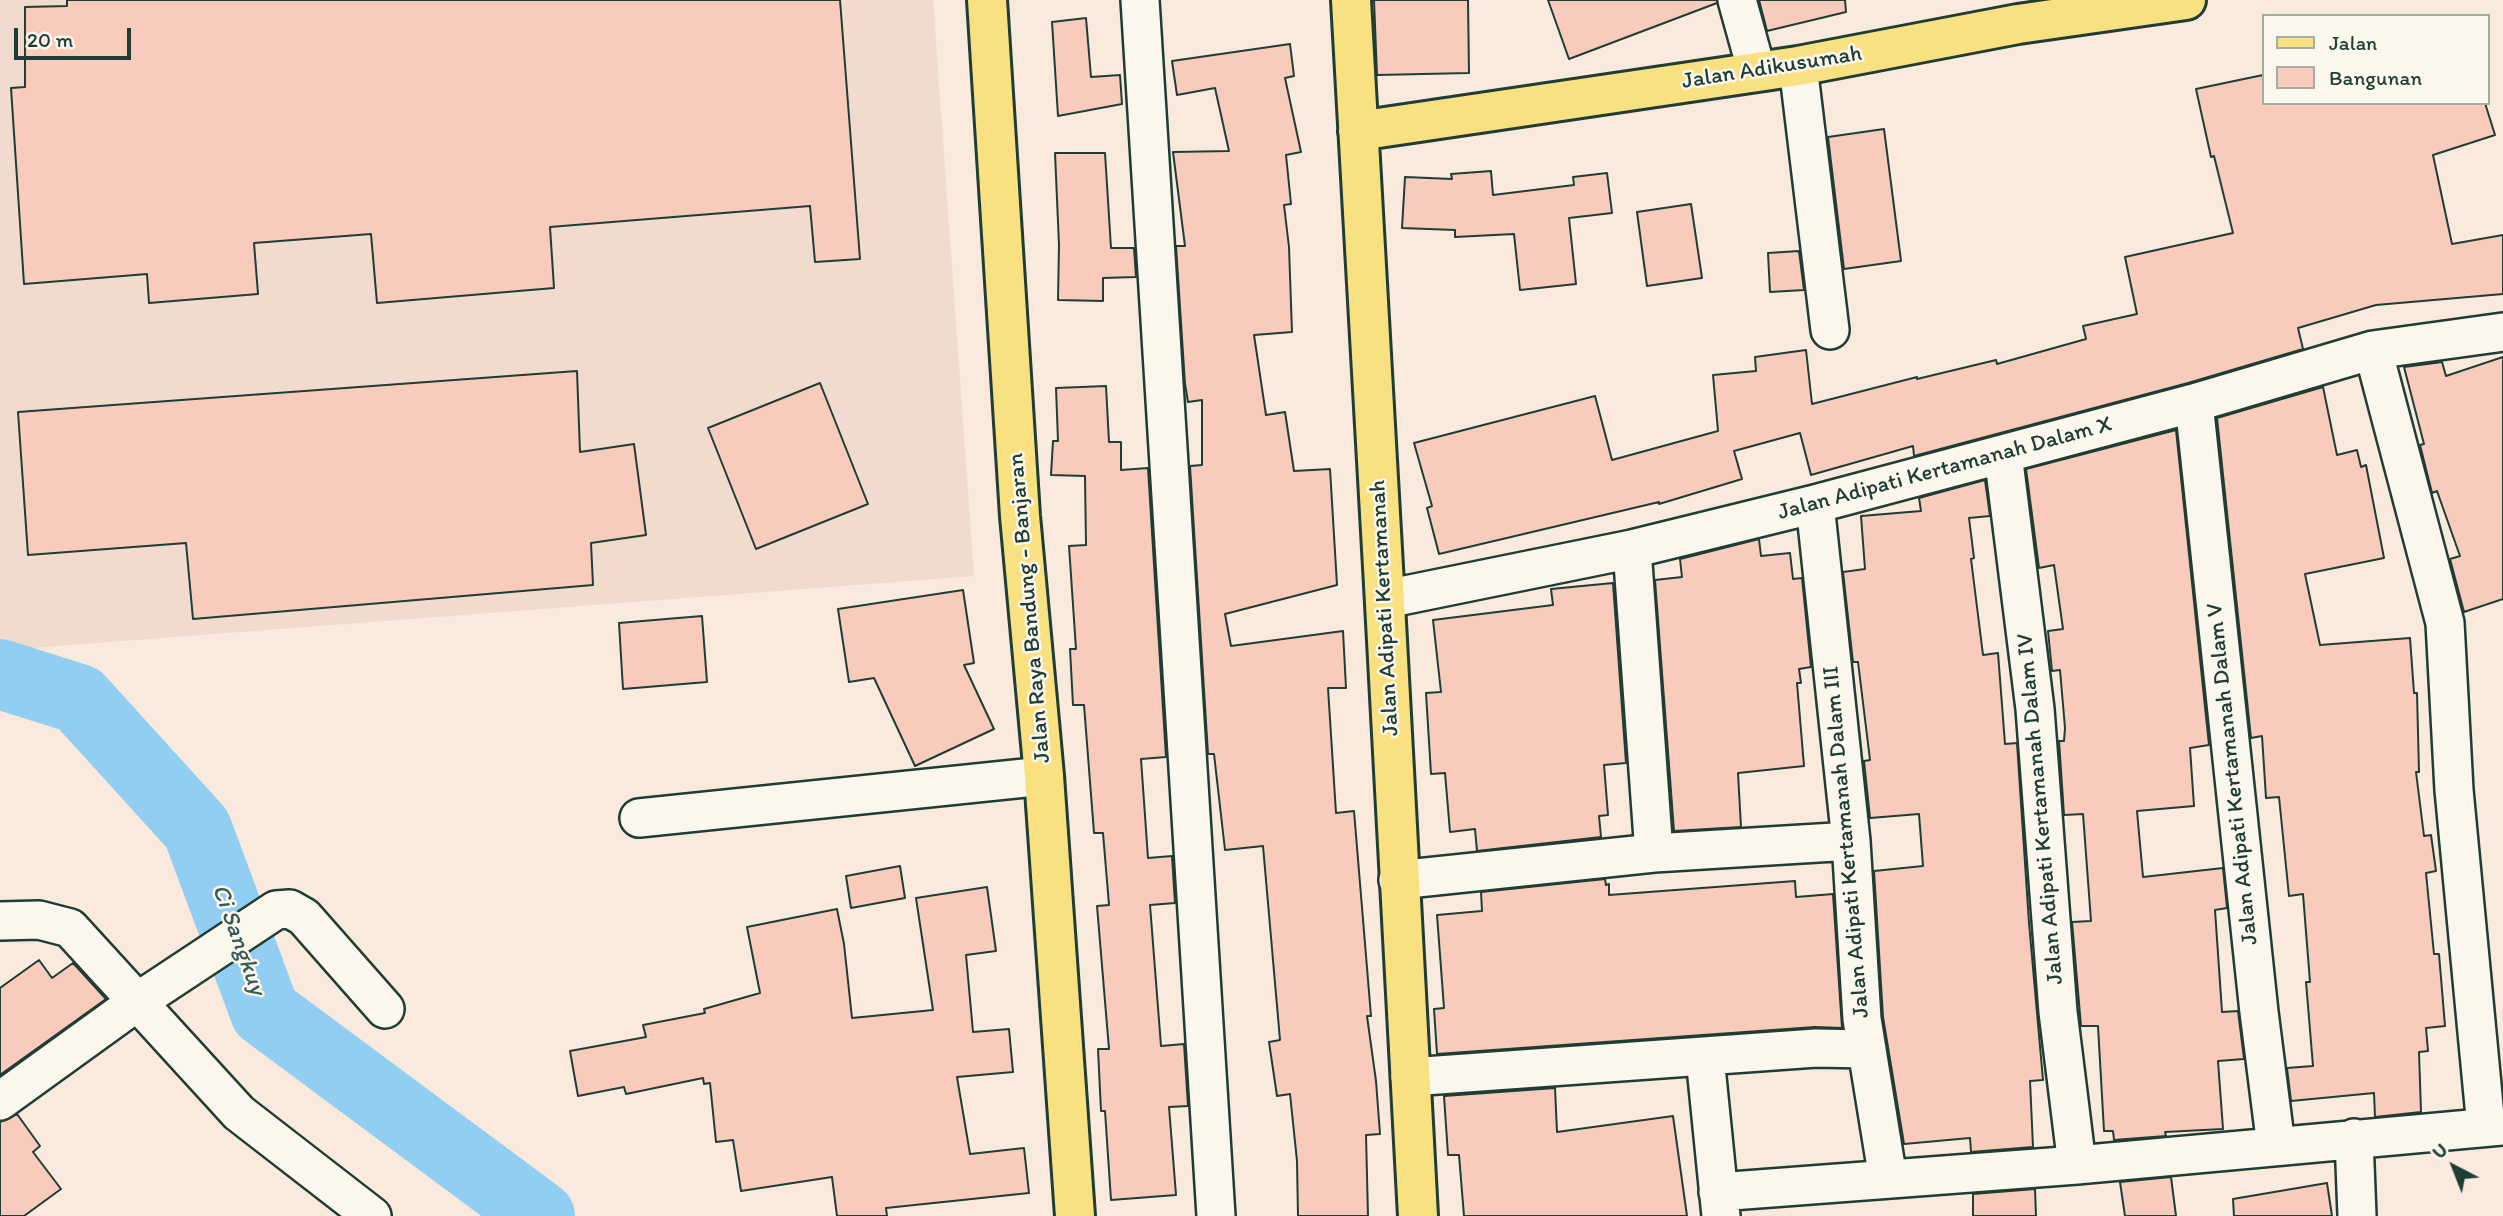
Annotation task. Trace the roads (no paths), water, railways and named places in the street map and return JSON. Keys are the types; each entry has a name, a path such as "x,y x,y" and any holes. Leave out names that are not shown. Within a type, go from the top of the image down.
{"main road":[{"name":"Jalan Raya Bandung - Banjaran","path":"987,0 1020,516 1044,776 1075,1216"},
{"name":"Jalan Adipati Kertamanah","path":"1351,0 1418,1216"},
{"name":"Jalan Adikusumah","path":"1359,131 1798,66 2098,6 2173,1"}],"street":[{"path":"1139,0 1216,1216"},
{"path":"1737,0 1757,72"},
{"path":"1798,66 1830,330"},
{"name":"Jalan Adipati Kertamanah Dalam X","path":"1386,599 1632,549 1815,504 2194,403 2373,350 2503,332"},
{"path":"1705,1056 1720,1204 1888,1179 2077,1165 2495,1126 2454,790 2445,623 2373,350"},
{"name":"Jalan Adipati Kertamanah Dalam V","path":"2194,403 2259,1013 2276,1146"},
{"name":"Jalan Adipati Kertamanah Dalam IV","path":"2003,454 2035,709 2058,1012 2077,1165"},
{"name":"Jalan Adipati Kertamanah Dalam III","path":"1815,504 1851,841 1862,1019 1888,1179"},
{"path":"1632,549 1654,853"},
{"path":"639,818 1044,776"},
{"path":"1398,880 1654,853 1851,841"},
{"path":"0,1101 137,1002 276,909 290,909 304,917 385,1009"},
{"path":"0,921 39,920 70,928 239,1114 372,1216"},
{"path":"1410,1077 1815,1048 1867,1049"},
{"path":"2354,1138 2357,1216"}],"waterway":[{"name":"Ci Sangkuy","path":"0,674 79,699 197,829 265,1012 540,1216"}]}
